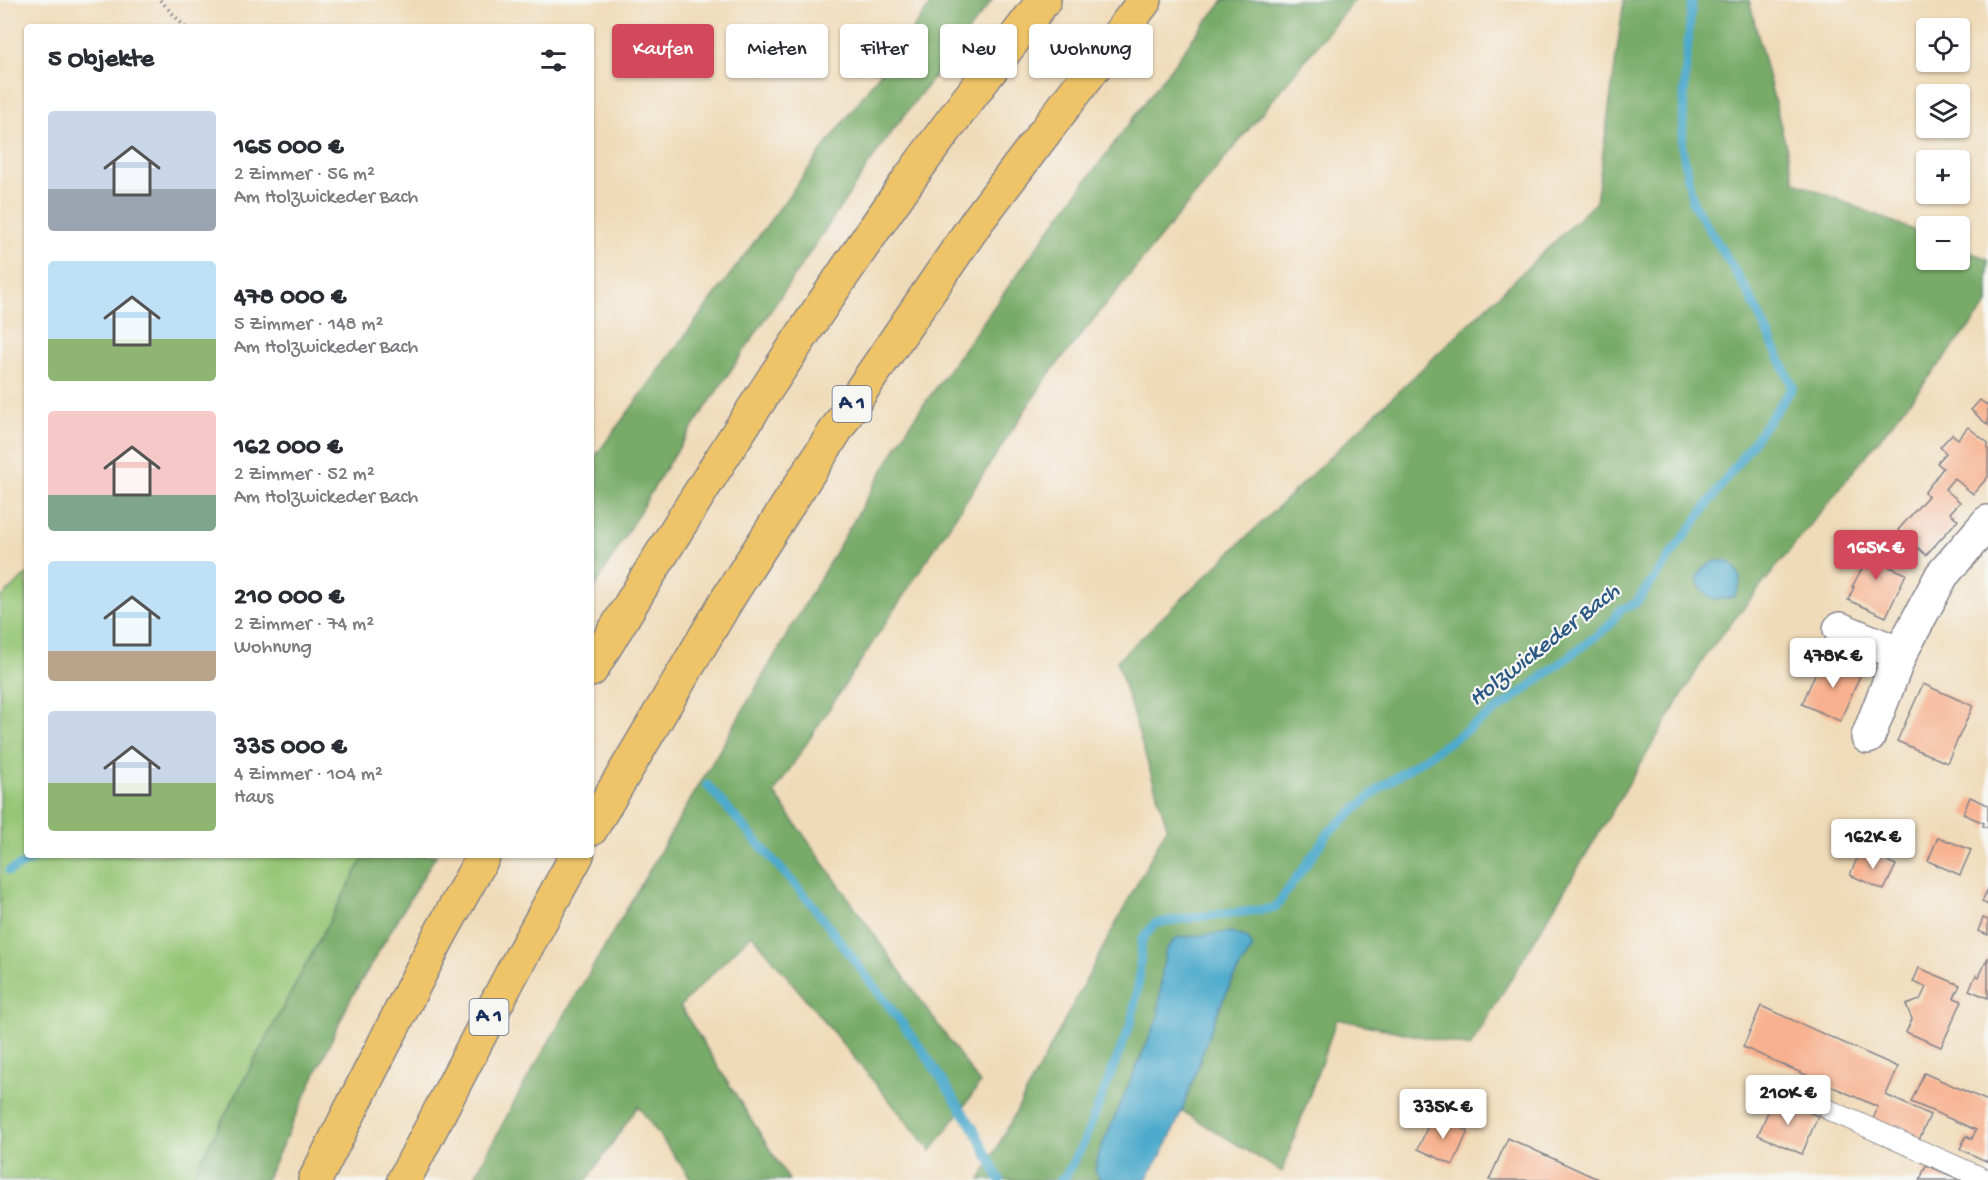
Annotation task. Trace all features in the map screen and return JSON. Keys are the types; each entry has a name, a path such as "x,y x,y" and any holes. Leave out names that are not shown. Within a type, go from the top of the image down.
{"highway":[{"path":"594,665 664,548 799,339 911,177 1044,0"},
{"name":"A 1","path":"594,825 730,595 863,387 978,220 1145,0"},
{"path":"315,1180 438,938 482,858"},
{"name":"A 1","path":"404,1180 462,1067 575,858"}],"street":[{"path":"1868,737 1900,654 1942,575 1988,522"},
{"path":"1840,629 1900,654"}],"lane":[{"path":"1830,1110 1987,1180"}],"path":[{"path":"160,0 182,24"}],"green space":[{"path":"934,0 992,0 974,24 940,24 940,68 884,142 668,464 594,588 594,458 876,78 928,78 928,24 916,24"},
{"path":"1224,0 1354,0 1049,374 774,793 980,1084 931,1151 752,934 680,1006 789,1180 692,1180 638,1106 587,1180 473,1180 519,1093 912,421 1047,233"},
{"path":"1624,0 1749,0 1795,182 1916,231 1916,270 1970,270 1970,252 1988,259 1988,304 1708,652 1470,1047 1337,1019 1282,1172 1150,1091 1112,1180 980,1180 1167,827 1117,661 1596,202"},
{"path":"24,577 24,858 363,858 190,1180 0,1180 0,599"},
{"path":"363,858 434,858 351,998 266,1180 190,1180"}],"water":[{"path":"1715,561 1729,561 1739,573 1740,585 1735,596 1722,599 1711,598 1700,586 1697,579 1704,567"},
{"path":"1230,932 1248,938 1252,949 1221,1005 1188,1095 1162,1153 1145,1180 1101,1180 1095,1171 1098,1155 1158,1018 1166,950 1176,938"}],"building":[{"path":"1980,400 1988,406 1988,425 1971,410"},
{"path":"1968,427 1988,443 1988,477 1973,494 1954,478 1945,489 1960,502 1950,513 1958,520 1926,555 1898,530 1928,496 1924,493 1943,468 1937,463 1946,453 1940,447 1952,434 1958,439"},
{"path":"1861,539 1887,550 1881,563 1906,574 1886,617 1848,600 1854,587 1852,587 1868,557 1856,552"},
{"path":"1837,657 1863,669 1840,721 1802,704 1819,665 1831,670"},
{"path":"1923,684 1973,706 1947,763 1897,741"},
{"path":"1970,797 1988,805 1988,828 1983,826 1984,823 1963,814"},
{"path":"1938,837 1971,850 1960,875 1928,861"},
{"path":"1861,849 1896,865 1884,890 1850,875"},
{"path":"1988,888 1988,905 1982,902"},
{"path":"1983,918 1988,920 1988,935 1978,931"},
{"path":"1988,957 1988,998 1969,990 1976,975 1979,977"},
{"path":"1919,968 1960,985 1954,998 1962,1001 1941,1047 1906,1032 1912,1019 1906,1005 1920,1000 1926,987 1913,982"},
{"path":"1761,1006 1898,1067 1886,1095 1930,1115 1919,1140 1873,1119 1878,1107 1743,1047"},
{"path":"1924,1073 1988,1101 1988,1162 1960,1149 1966,1136 1972,1139 1976,1130 1911,1102"},
{"path":"1774,1098 1818,1116 1802,1154 1758,1135"},
{"path":"1433,1114 1468,1131 1453,1165 1418,1149"},
{"path":"1508,1138 1600,1180 1489,1180"},
{"path":"1926,1165 1961,1180 1920,1180"}],"waterway":[{"name":"Holzwickeder Bach","path":"1060,1180 1066,1175 1083,1144 1131,1023 1139,981 1142,940 1154,924 1275,908 1329,832 1380,788 1510,701 1608,627 1620,610 1636,603 1793,387 1749,294 1693,203 1682,147 1692,0"},
{"path":"707,785 811,903 923,1051 974,1129 1000,1180"},
{"path":"9,871 35,858"}]}
